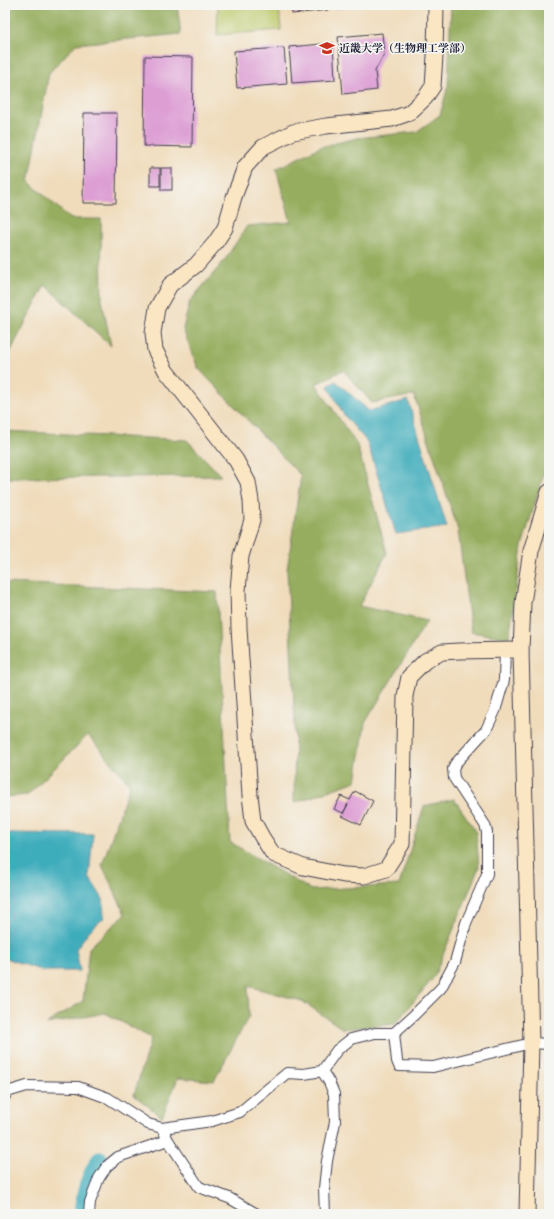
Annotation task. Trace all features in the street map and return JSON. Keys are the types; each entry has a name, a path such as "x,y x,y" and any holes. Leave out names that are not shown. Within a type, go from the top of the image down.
{"street":[{"path":"436,5 433,86 425,98 409,113 392,119 326,126 294,132 263,147 245,167 225,228 215,243 196,265 170,285 157,308 153,333 155,350 166,371 236,460 248,482 252,520 241,556 238,590 239,628 249,779 253,821 273,854 303,867 344,875 364,876 386,869 402,844 405,696 409,677 425,661 442,652 521,650"},
{"path":"527,1214 531,1043 521,650 523,603 531,551 549,492"},
{"path":"5,1096 7,1092 27,1086 78,1087 108,1098 148,1124 162,1128 212,1121 240,1112 287,1073 304,1074 322,1071 337,1050 351,1039 375,1033 394,1033 404,1025 441,988 455,962 466,923 487,874 487,832 485,825 454,778 453,769 486,730 495,711 504,680 504,651"},
{"path":"394,1033 397,1062 399,1066 433,1067 531,1043 549,1044"},
{"path":"322,1071 334,1094 335,1122 327,1161 324,1188 325,1214"},
{"path":"162,1128 168,1140 199,1187 229,1198 257,1214"},
{"path":"89,1214 90,1202 99,1178 106,1166 118,1157 168,1140"}],"green space":[{"path":"5,5 177,5 181,34 76,44 49,73 29,182 71,219 101,219 102,300 111,346 45,285 5,362"},
{"path":"218,5 279,5 281,30 217,35"},
{"path":"451,5 549,5 549,457 522,546 509,638 471,632 458,530 414,395 372,403 343,370 316,384 357,445 387,553 359,606 427,621 365,723 356,781 294,803 295,725 287,570 301,476 198,368 183,329 190,301 224,261 247,226 291,222 276,169 320,147 357,138 416,132 440,115 448,86"},
{"path":"5,431 187,440 221,476 5,478"},
{"path":"5,583 217,592 230,842 311,890 399,885 424,806 454,799 476,831 479,867 434,977 395,1024 343,1029 302,1001 248,986 249,1016 214,1081 178,1078 162,1117 134,1095 151,1038 105,1013 46,1024 83,1001 89,948 125,914 102,865 130,784 88,735 28,795 5,797"}],"water":[{"path":"336,381 369,411 408,400 447,527 396,534 367,442 344,415 328,386"},
{"path":"5,833 93,834 89,877 103,899 104,918 90,930 76,949 80,971 43,971 5,958"}],"building":[{"path":"291,5 327,5 328,10 292,14"},
{"path":"334,5 361,5 361,6 335,9"},
{"path":"382,33 384,54 375,71 377,90 343,94 338,37"},
{"path":"333,43 335,80 292,83 289,47"},
{"path":"284,48 287,84 237,88 234,51"},
{"path":"145,56 193,57 192,147 144,146"},
{"path":"84,113 117,113 116,203 83,203"},
{"path":"150,168 160,168 160,186 150,186"},
{"path":"161,168 172,168 172,190 161,190"},
{"path":"355,791 373,801 361,825 342,816 348,804 343,813 334,809 341,796 350,800"}],"waterway":[{"path":"82,1214 88,1186 93,1172 100,1160"}],"place":[{"name":"近畿大学（生物理工学部）","path":"327,48"}]}
